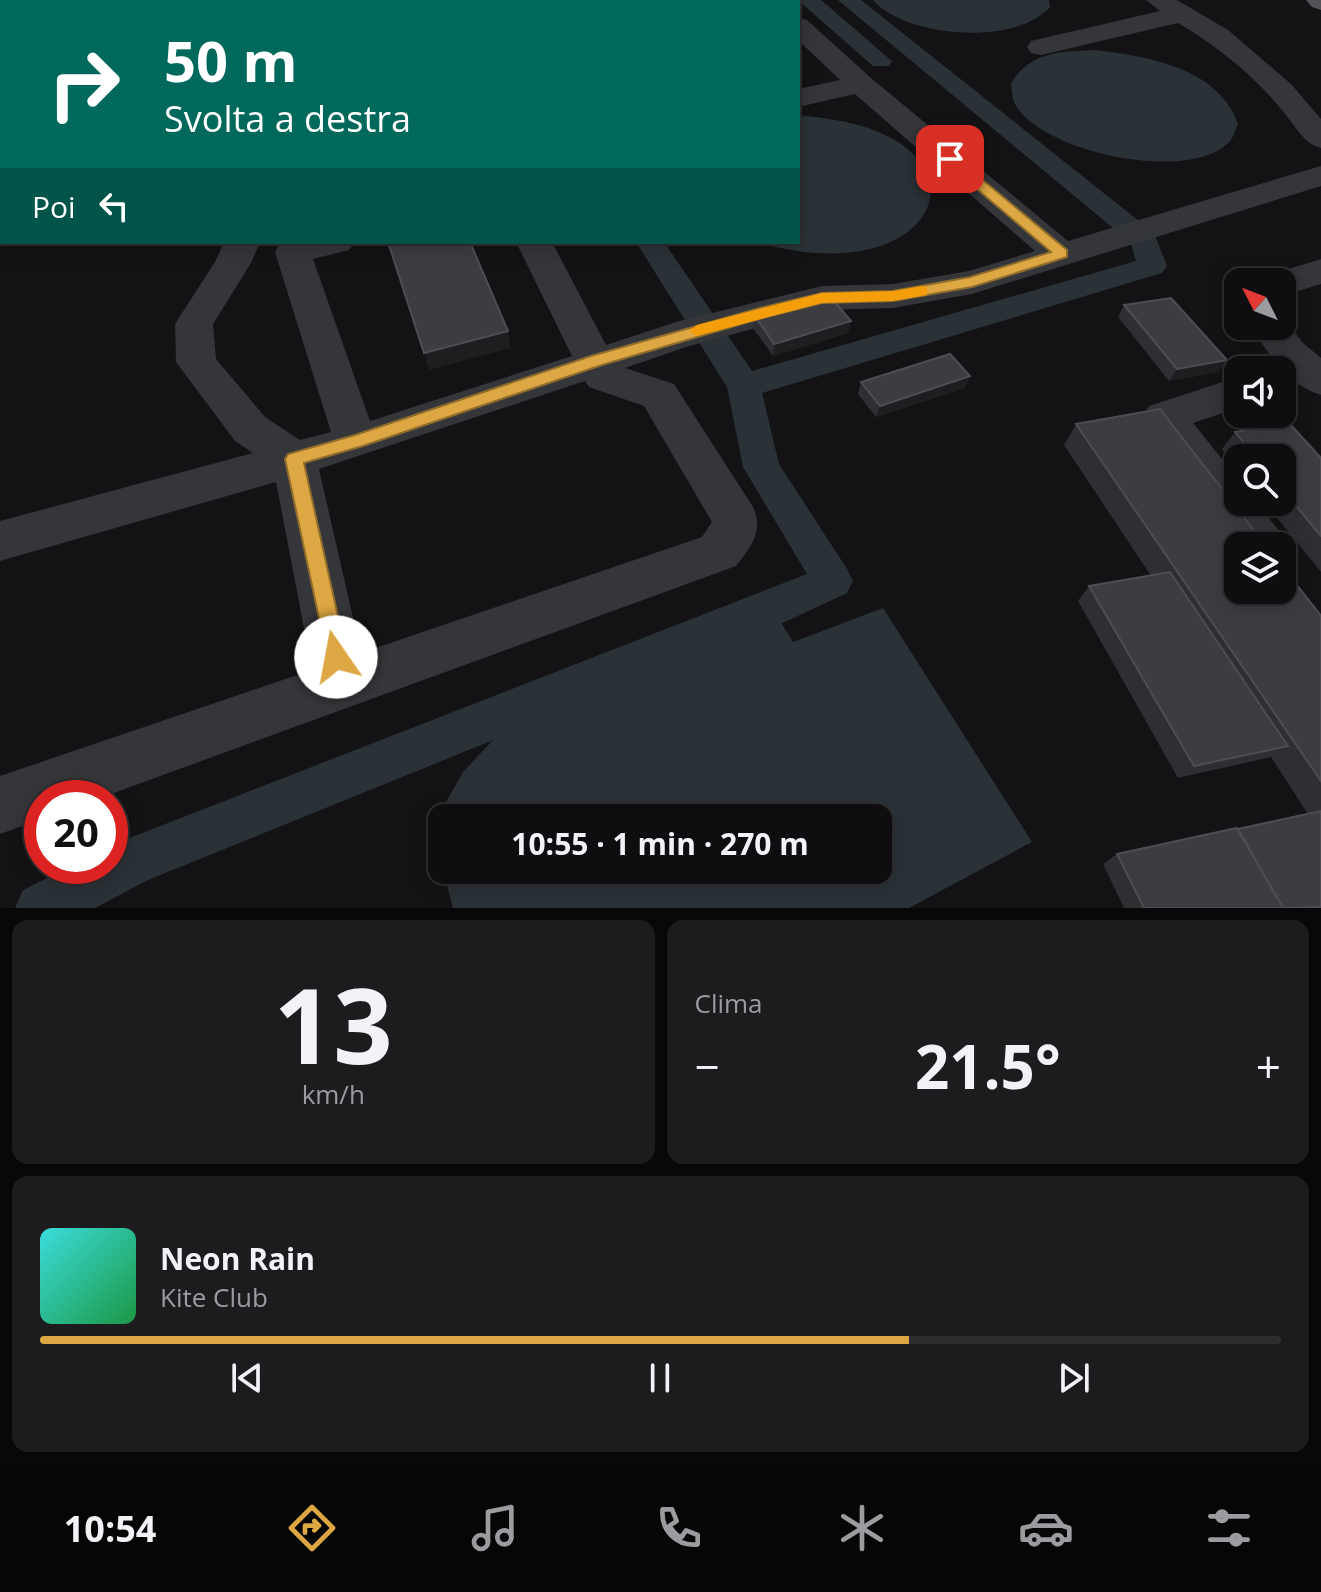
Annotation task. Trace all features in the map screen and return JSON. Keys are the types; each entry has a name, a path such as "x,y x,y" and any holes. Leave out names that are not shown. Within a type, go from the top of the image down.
{"street":[{"path":"1041,47 1171,7 1219,36 1281,90 1321,139"},
{"path":"800,28 861,84 1061,254"},
{"path":"800,98 861,84"},
{"path":"0,541 356,442 676,336 822,298 893,296 972,282 1321,176"},
{"path":"328,244 293,252 238,252 194,324 196,362 250,429 294,459 342,686"},
{"path":"0,805 719,552 733,535 736,521 659,395 646,388 606,379 535,244"},
{"path":"293,252 356,442"},
{"path":"1296,278 1321,271"},
{"path":"1280,340 1305,379"},
{"path":"1224,397 1164,417 1252,532"}],"shaded area":[{"path":"873,0 1049,0 1050,7 1034,19 1013,28 961,32 910,23 889,13"},
{"path":"1095,50 1158,61 1198,78 1229,105 1238,124 1231,140 1211,154 1183,160 1151,161 1116,157 1082,148 1028,120 1013,98 1011,83 1019,72 1047,55"},
{"path":"800,117 868,128 901,144 916,157 926,172 930,200 914,226 883,245 835,254 802,252 764,244 800,244"},
{"path":"772,608 793,642 883,608 1032,842 909,908 453,908 447,884 892,884 892,804 445,804 463,772 528,703"}],"building":[{"path":"389,244 471,244 508,331 424,353"},
{"path":"829,295 851,321 774,344 755,316"},
{"path":"1171,298 1224,357 1224,361 1177,369 1124,305"},
{"path":"950,354 970,376 880,406 861,382"},
{"path":"1160,409 1224,492 1224,516 1243,516 1255,532 1224,532 1224,604 1296,604 1296,584 1321,616 1321,781 1076,424"},
{"path":"1294,428 1321,458 1321,536 1296,506 1296,444 1245,444 1235,432"},
{"path":"1170,572 1288,746 1194,766 1089,586"},
{"path":"1321,811 1321,907 1283,908 1238,829"},
{"path":"1237,828 1283,908 1144,908 1117,854"}],"waterway":[{"path":"808,0 881,61"},
{"path":"744,386 1152,266 1144,239 848,0"},
{"path":"651,244 744,386"},
{"path":"41,908 132,862 833,581 761,467 744,386"}],"slow traffic":[{"path":"697,331 822,298 893,296 922,291"}],"route":[{"path":"336,657 294,459 356,442 596,361 760,313 822,298 893,296 972,282 1061,254 950,159"}]}
